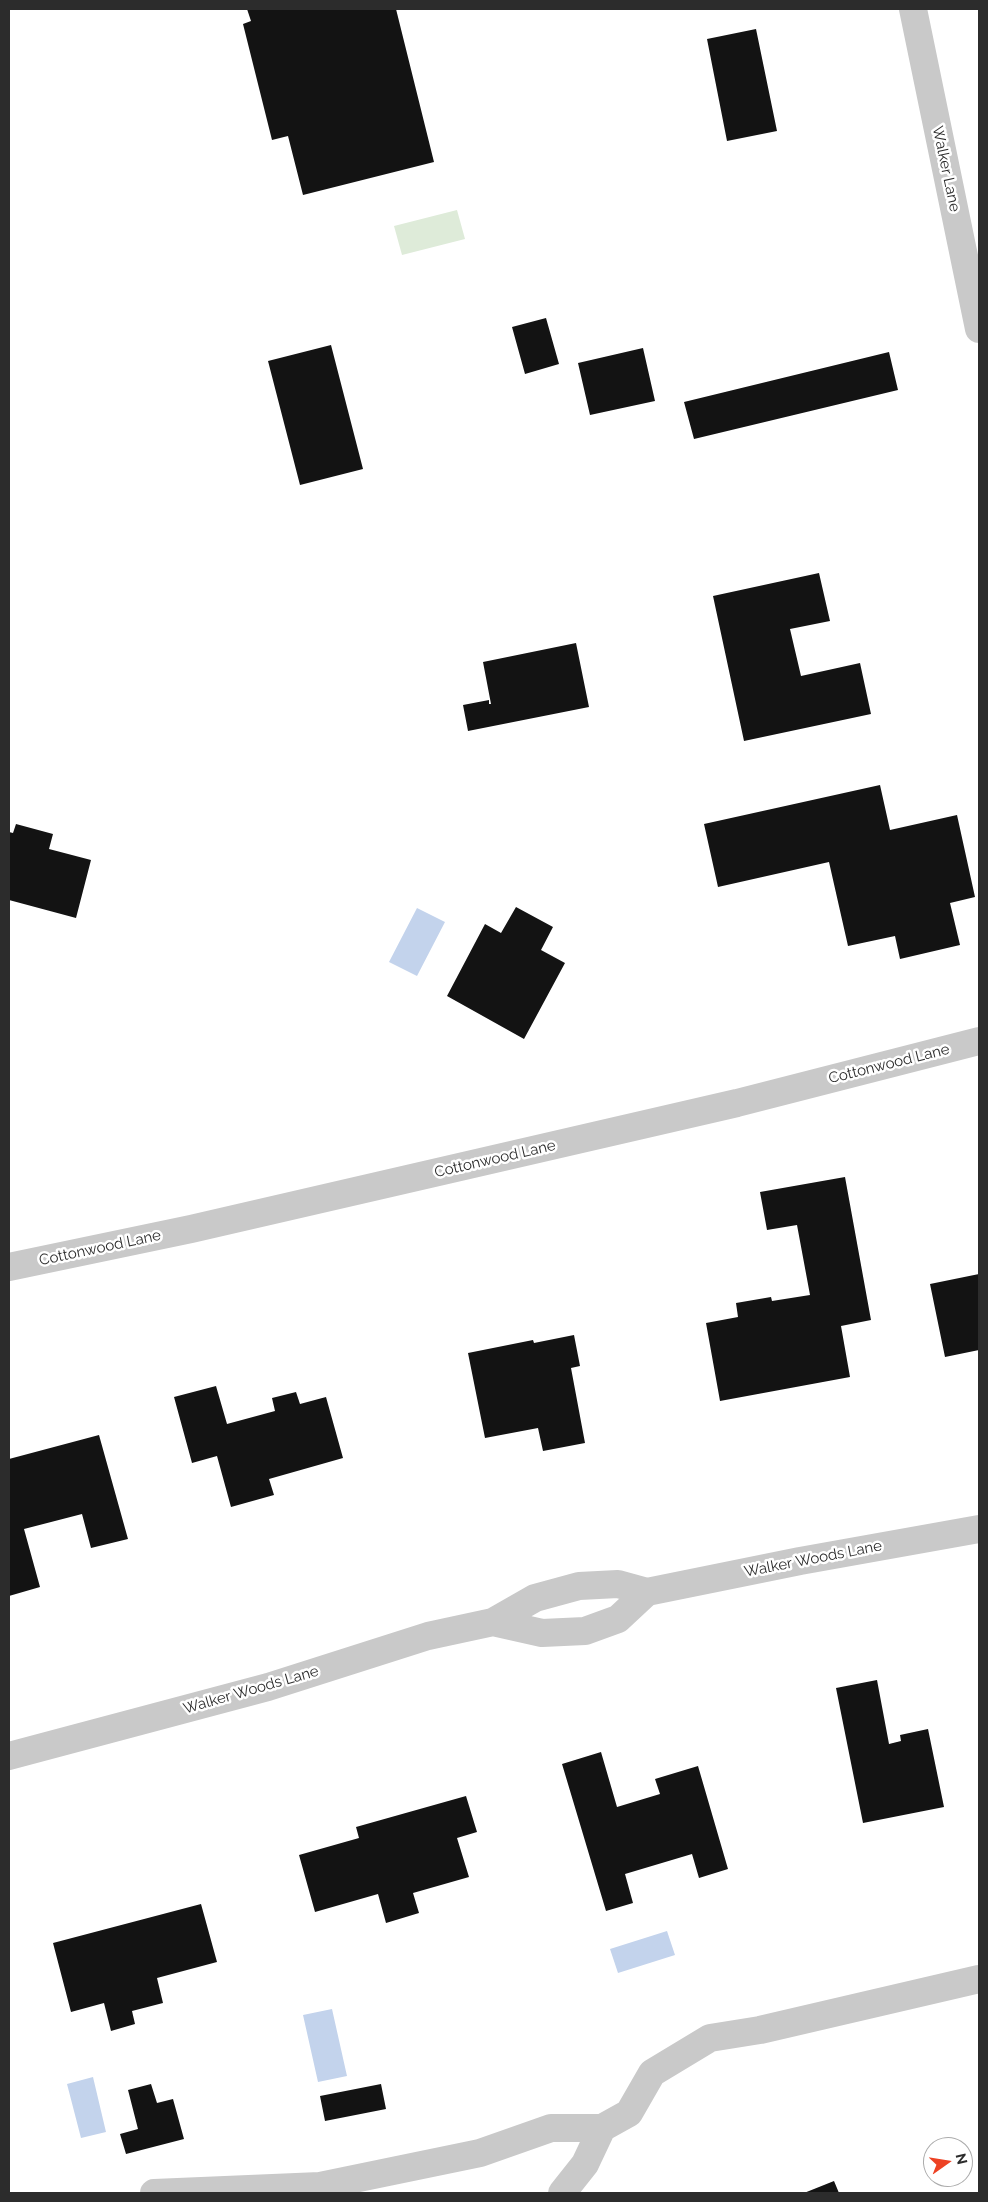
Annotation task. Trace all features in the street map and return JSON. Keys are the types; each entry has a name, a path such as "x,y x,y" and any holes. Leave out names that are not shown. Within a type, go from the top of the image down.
{"street":[{"name":"Walker Lane","path":"913,9 979,329"},
{"name":"Cottonwood Lane","path":"9,1267 191,1229 708,1110 979,1041"},
{"name":"Walker Woods Lane","path":"9,1756 268,1687 428,1636 493,1622 535,1598 579,1586 618,1584 647,1592 800,1561 979,1529"},
{"name":"Walker Woods Lane","path":"493,1622 542,1633 585,1631 618,1620 647,1592"},
{"path":"154,2193 320,2186 480,2153 550,2128 602,2128 629,2113 652,2073 710,2038 760,2030 979,1979"},
{"path":"562,2193 585,2164 602,2128"}],"green space":[{"path":"457,210 465,239 402,255 394,226"}],"water":[{"path":"417,908 445,922 417,976 389,962"},
{"path":"667,1931 675,1955 618,1973 610,1949"},
{"path":"332,2009 347,2076 318,2082 303,2015"},
{"path":"93,2077 106,2132 81,2138 67,2084"}],"building":[{"path":"247,9 396,9 434,162 303,195 288,136 272,140 243,24 251,21"},
{"path":"756,29 777,131 727,141 707,39"},
{"path":"546,318 559,364 525,374 512,327"},
{"path":"331,345 363,469 300,485 268,361"},
{"path":"643,348 655,401 590,415 578,363"},
{"path":"889,352 898,390 694,439 684,402"},
{"path":"819,573 830,621 790,629 801,676 860,663 871,714 744,741 713,596"},
{"path":"576,643 589,707 468,731 463,705 489,700 489,704 491,704 483,662"},
{"path":"880,785 890,830 957,815 975,897 950,903 960,945 900,959 895,936 848,946 829,862 718,887 704,824"},
{"path":"16,824 53,834 49,849 91,860 76,918 9,900 9,832 13,833"},
{"path":"516,907 553,927 541,950 565,963 524,1039 447,996 485,924 501,933"},
{"path":"845,1177 871,1320 841,1326 850,1377 720,1401 706,1323 738,1317 736,1303 771,1297 772,1301 810,1295 797,1225 767,1230 760,1192"},
{"path":"979,1274 979,1350 945,1357 930,1284"},
{"path":"574,1335 580,1366 571,1368 585,1443 543,1451 538,1428 485,1438 468,1353 533,1340 534,1343"},
{"path":"216,1386 227,1424 275,1411 272,1398 296,1392 300,1404 326,1397 343,1458 269,1479 274,1495 231,1507 217,1456 192,1463 174,1397"},
{"path":"99,1435 128,1539 91,1548 82,1514 24,1529 40,1587 9,1596 9,1459"},
{"path":"877,1680 889,1744 901,1741 900,1735 928,1729 944,1807 863,1823 836,1688"},
{"path":"601,1752 617,1807 660,1794 655,1779 698,1766 728,1869 699,1878 692,1854 625,1874 633,1903 606,1911 562,1764"},
{"path":"466,1796 477,1832 457,1838 469,1877 413,1893 419,1913 386,1923 378,1894 315,1912 299,1855 359,1838 356,1827"},
{"path":"201,1904 217,1962 157,1978 163,2003 132,2011 135,2024 111,2031 104,2003 71,2012 53,1943"},
{"path":"151,2084 157,2103 173,2099 184,2139 126,2154 120,2134 138,2129 128,2090"},
{"path":"381,2084 386,2109 325,2121 320,2096"},
{"path":"834,2181 839,2193 804,2193"}]}
